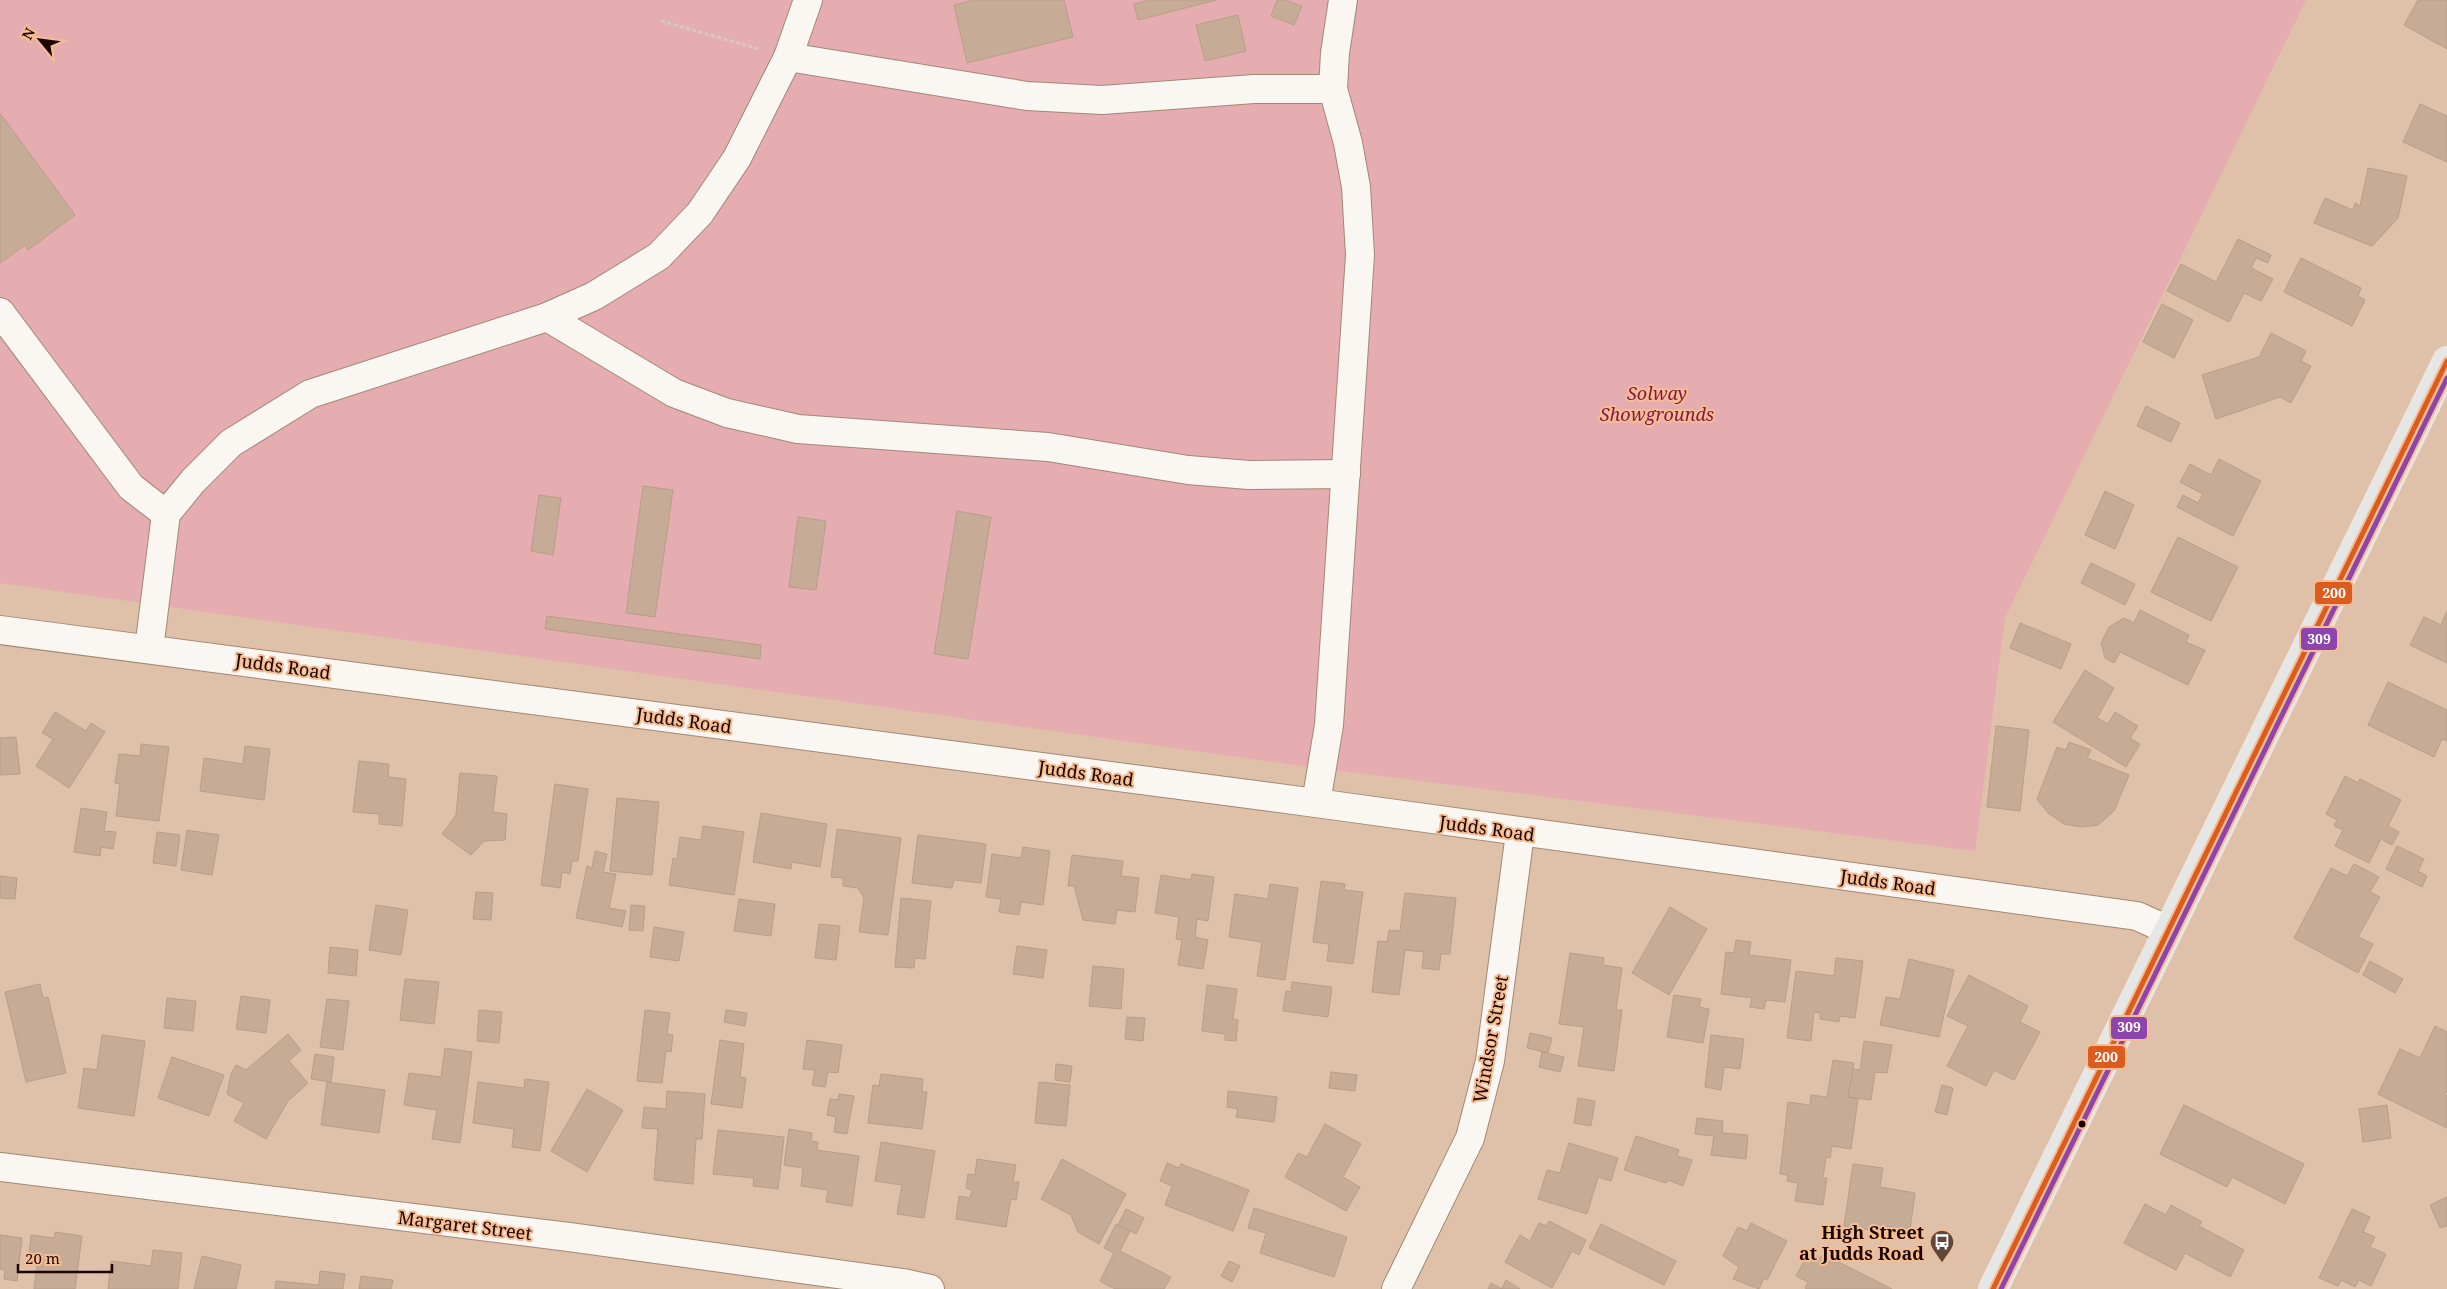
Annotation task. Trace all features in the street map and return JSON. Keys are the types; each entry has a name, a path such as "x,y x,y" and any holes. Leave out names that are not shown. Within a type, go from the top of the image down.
{"highway":[{"path":"1993,1289 2447,362"}],"street":[{"path":"149,648 166,514 193,481 231,443 310,394 546,317 594,296 659,256 700,213 737,158 788,57 808,0"},
{"path":"1316,804 1329,724 1360,255 1356,187 1348,142 1333,89 1343,0"},
{"path":"788,57 1036,97 1102,100 1254,89 1333,89"},
{"path":"0,312 131,487 166,514"},
{"path":"546,317 674,393 727,413 798,429 1048,447 1188,470 1249,474 1346,474"},
{"name":"Judds Road","path":"0,630 149,648 1316,804 2137,916 2168,930"},
{"name":"Windsor Street","path":"1396,1289 1470,1138 1490,1061 1520,832"},
{"name":"Margaret Street","path":"0,1167 569,1237 903,1283 930,1289"}],"path":[{"path":"661,21 788,57"}],"green space":[{"name":"Solway Showgrounds","path":"0,0 2306,0 2005,618 1975,851 1310,767 0,583"}],"building":[{"path":"974,0 1064,0 1073,37 967,63 954,5"},
{"path":"1150,0 1217,0 1138,20 1134,4"},
{"path":"1277,0 1285,0 1302,6 1294,25 1271,16"},
{"path":"2418,0 2447,0 2447,49 2404,25"},
{"path":"1238,15 1246,51 1205,61 1196,25"},
{"path":"2420,104 2447,116 2447,162 2403,142"},
{"path":"0,113 75,215 28,250 25,245 0,263"},
{"path":"2368,168 2407,176 2398,218 2372,246 2314,223 2325,198 2353,210 2355,203 2360,206"},
{"path":"2238,239 2271,255 2268,263 2256,258 2251,268 2273,279 2261,301 2244,293 2229,322 2167,291 2181,264 2216,282"},
{"path":"2301,258 2361,288 2358,296 2365,300 2352,326 2284,292"},
{"path":"2162,304 2193,320 2174,358 2143,342"},
{"path":"2271,333 2306,351 2301,361 2311,366 2291,403 2280,397 2216,419 2202,375 2259,357"},
{"path":"2146,406 2180,423 2171,442 2137,426"},
{"path":"2219,459 2261,481 2233,536 2177,507 2183,495 2198,503 2203,494 2180,482 2190,464 2211,475"},
{"path":"643,486 673,490 655,617 626,613"},
{"path":"2105,491 2134,505 2115,549 2085,535"},
{"path":"539,495 561,498 553,555 531,551"},
{"path":"957,511 991,517 968,659 934,654"},
{"path":"798,517 826,521 816,590 789,587"},
{"path":"2178,537 2238,567 2211,621 2151,592"},
{"path":"2091,563 2135,584 2125,605 2081,583"},
{"path":"2140,610 2189,635 2186,642 2205,650 2188,685 2120,652 2114,663 2105,658 2101,643 2109,627 2124,618 2134,623"},
{"path":"2447,611 2447,663 2410,645 2424,617 2441,625"},
{"path":"547,616 761,645 760,659 545,629"},
{"path":"2020,623 2071,644 2061,669 2010,648"},
{"path":"2085,670 2114,688 2097,718 2108,724 2115,712 2138,726 2130,738 2140,744 2126,767 2053,722"},
{"path":"2388,682 2447,710 2447,741 2442,739 2434,757 2368,725"},
{"path":"55,712 86,731 91,723 105,732 69,788 36,766 53,739 42,733"},
{"path":"1996,726 2029,730 2020,811 1987,807"},
{"path":"16,737 20,774 0,775 0,738"},
{"path":"2069,742 2091,750 2087,758 2129,775 2114,811 2098,825 2081,827 2064,824 2048,813 2037,799 2057,747 2066,750"},
{"path":"141,744 169,747 159,821 116,816 120,784 115,783 119,754 140,756"},
{"path":"245,746 270,749 264,800 200,791 204,758 243,764"},
{"path":"359,761 389,764 388,777 406,779 402,826 379,824 379,814 353,812"},
{"path":"460,773 497,776 493,812 507,814 505,840 484,841 471,855 442,834 456,815"},
{"path":"2345,776 2358,783 2360,779 2401,800 2388,826 2399,832 2392,845 2381,839 2369,863 2335,846 2343,830 2334,826 2337,820 2326,814"},
{"path":"555,784 588,789 578,861 572,861 570,874 562,872 560,888 541,885"},
{"path":"617,798 659,802 652,875 610,871"},
{"path":"81,808 107,812 104,831 116,832 113,849 101,847 100,856 74,852"},
{"path":"761,813 827,824 820,867 792,862 791,869 753,862"},
{"path":"703,826 744,832 734,895 669,885 673,858 677,859 680,837 701,840"},
{"path":"837,829 901,838 888,935 859,932 864,898 858,888 843,886 843,878 831,877"},
{"path":"187,830 219,835 212,875 181,870"},
{"path":"157,832 180,835 176,866 153,863"},
{"path":"918,835 986,844 981,883 954,880 952,888 912,883"},
{"path":"2397,846 2424,859 2418,871 2427,876 2422,887 2386,869"},
{"path":"1023,847 1050,851 1043,905 1021,902 1019,915 999,912 1001,899 986,897 992,854 1021,858"},
{"path":"595,851 607,854 603,872 616,874 609,908 626,911 622,927 576,918 587,866 592,868"},
{"path":"1072,855 1123,861 1121,876 1139,878 1135,912 1117,910 1115,924 1083,920 1074,886 1068,886"},
{"path":"2354,864 2379,877 2370,892 2380,897 2358,937 2373,944 2358,973 2294,938 2331,868 2347,876"},
{"path":"1192,874 1214,877 1208,921 1197,919 1195,937 1208,940 1203,969 1178,965 1182,940 1176,939 1179,917 1155,913 1161,875 1191,880"},
{"path":"0,876 17,878 15,899 0,898"},
{"path":"1321,881 1345,884 1344,890 1363,892 1353,964 1327,961 1329,944 1313,942"},
{"path":"1270,884 1298,888 1285,980 1257,976 1262,942 1229,937 1235,894 1268,899"},
{"path":"476,892 493,893 491,920 473,919"},
{"path":"1405,893 1456,898 1450,954 1441,954 1439,970 1422,968 1424,952 1405,950 1399,995 1372,992 1378,941 1387,942 1389,930 1400,931"},
{"path":"901,898 931,901 925,959 915,958 914,968 895,967"},
{"path":"739,899 775,904 771,936 734,931"},
{"path":"376,905 408,910 401,955 369,950"},
{"path":"631,905 645,906 643,931 629,930"},
{"path":"1670,907 1707,929 1669,995 1632,973"},
{"path":"819,924 840,926 836,960 815,958"},
{"path":"654,927 684,932 679,961 650,957"},
{"path":"1736,940 1751,942 1749,955 1791,960 1785,1002 1766,1000 1764,1009 1750,1007 1752,998 1721,994 1726,952 1734,953"},
{"path":"1017,946 1047,950 1043,978 1013,974"},
{"path":"330,947 358,950 356,976 328,973"},
{"path":"1570,953 1604,958 1603,965 1622,968 1616,1010 1622,1010 1614,1071 1578,1066 1584,1027 1559,1024"},
{"path":"1836,958 1863,961 1855,1018 1840,1016 1839,1022 1820,1019 1820,1013 1814,1012 1811,1041 1787,1038 1796,971 1834,976"},
{"path":"1909,959 1954,970 1939,1037 1880,1025 1886,997 1900,999"},
{"path":"2370,961 2403,979 2395,993 2363,975"},
{"path":"1093,966 1124,969 1121,1009 1089,1006"},
{"path":"1969,975 2028,1006 2020,1022 2040,1032 2014,1080 1994,1070 1986,1086 1947,1066 1968,1026 1947,1016"},
{"path":"405,979 439,982 434,1024 400,1020"},
{"path":"1292,982 1332,987 1328,1017 1283,1011 1286,991 1291,992"},
{"path":"40,984 43,998 48,997 66,1073 26,1082 5,992"},
{"path":"1207,985 1237,989 1233,1019 1238,1020 1236,1041 1225,1040 1225,1034 1202,1031"},
{"path":"1674,995 1701,999 1699,1007 1709,1009 1703,1043 1667,1037"},
{"path":"241,996 270,1000 266,1033 236,1029"},
{"path":"167,998 196,1001 193,1031 164,1028"},
{"path":"327,999 349,1001 343,1050 320,1047"},
{"path":"479,1010 502,1012 499,1043 477,1041"},
{"path":"645,1010 670,1013 667,1034 673,1035 671,1052 666,1051 662,1083 637,1081"},
{"path":"726,1010 747,1013 745,1026 724,1022"},
{"path":"1127,1017 1145,1018 1143,1041 1125,1039"},
{"path":"2435,1026 2447,1032 2447,1090 2445,1095 2447,1096 2447,1128 2378,1094 2400,1049 2420,1058"},
{"path":"1530,1033 1552,1038 1548,1053 1527,1048"},
{"path":"288,1034 301,1050 289,1061 308,1083 288,1101 266,1139 234,1121 244,1103 227,1094 231,1074 236,1065 246,1070"},
{"path":"102,1035 145,1041 134,1116 78,1108 84,1068 97,1070"},
{"path":"1711,1035 1744,1039 1740,1069 1724,1067 1721,1090 1705,1087"},
{"path":"720,1040 744,1044 740,1077 746,1078 742,1108 711,1104"},
{"path":"807,1040 842,1045 838,1073 828,1072 825,1087 812,1085 815,1070 803,1069"},
{"path":"1864,1041 1892,1045 1887,1073 1875,1072 1871,1100 1848,1097 1852,1069 1860,1070"},
{"path":"445,1048 472,1052 460,1143 432,1139 437,1110 404,1105 409,1073 441,1077"},
{"path":"1542,1052 1564,1057 1560,1072 1539,1067"},
{"path":"315,1054 334,1057 331,1082 311,1079"},
{"path":"172,1057 224,1075 209,1116 158,1098"},
{"path":"1833,1060 1854,1063 1848,1097 1858,1099 1851,1149 1832,1146 1830,1158 1826,1157 1823,1178 1827,1178 1823,1205 1795,1201 1798,1183 1787,1181 1788,1175 1780,1174 1788,1102 1810,1105 1811,1095 1827,1097"},
{"path":"1056,1064 1072,1066 1070,1082 1055,1080"},
{"path":"1331,1072 1357,1075 1355,1091 1329,1088"},
{"path":"881,1074 923,1079 922,1092 927,1092 922,1129 868,1123 873,1085 879,1086"},
{"path":"525,1079 549,1082 540,1151 512,1147 514,1129 473,1123 478,1082 524,1088"},
{"path":"327,1082 385,1090 379,1133 321,1125"},
{"path":"1039,1082 1070,1085 1066,1126 1035,1123"},
{"path":"1942,1085 1953,1088 1947,1115 1935,1112"},
{"path":"587,1089 623,1110 587,1172 551,1151"},
{"path":"667,1091 705,1094 702,1139 696,1139 693,1184 654,1180 658,1129 642,1128 644,1107 666,1109"},
{"path":"1228,1091 1277,1097 1274,1122 1236,1117 1238,1109 1227,1107"},
{"path":"839,1094 854,1096 847,1134 834,1132 836,1117 827,1115 830,1099 838,1100"},
{"path":"1578,1098 1595,1101 1591,1126 1574,1123"},
{"path":"2184,1105 2304,1164 2285,1204 2232,1177 2227,1187 2160,1154"},
{"path":"2387,1105 2391,1138 2363,1142 2359,1109"},
{"path":"1697,1118 1723,1121 1722,1133 1748,1135 1746,1159 1711,1155 1714,1136 1695,1134"},
{"path":"1325,1124 1361,1144 1343,1177 1360,1187 1346,1211 1285,1177 1298,1153 1307,1157"},
{"path":"789,1129 812,1133 811,1141 818,1142 817,1150 859,1156 852,1206 826,1202 828,1190 801,1186 803,1168 784,1165"},
{"path":"718,1130 784,1137 778,1189 753,1186 754,1178 713,1174"},
{"path":"1636,1136 1679,1150 1677,1156 1692,1160 1683,1186 1668,1180 1666,1183 1624,1170"},
{"path":"881,1142 935,1151 924,1218 897,1214 902,1185 875,1181"},
{"path":"1569,1143 1618,1158 1611,1181 1598,1177 1587,1214 1538,1199 1547,1170 1560,1173"},
{"path":"977,1159 1016,1165 1013,1182 1019,1182 1016,1200 1011,1199 1006,1227 956,1219 959,1196 970,1198 972,1190 966,1188 968,1174 975,1175"},
{"path":"1062,1159 1126,1194 1099,1244 1078,1232 1071,1215 1041,1199"},
{"path":"1167,1163 1179,1168 1181,1164 1249,1190 1233,1231 1165,1205 1172,1186 1160,1181"},
{"path":"1853,1164 1883,1168 1880,1187 1915,1193 1910,1230 1872,1224 1871,1230 1844,1226"},
{"path":"2447,1197 2447,1226 2440,1228 2430,1205"},
{"path":"2145,1204 2166,1215 2171,1205 2202,1222 2199,1226 2244,1250 2230,1277 2185,1253 2176,1270 2124,1243"},
{"path":"1254,1208 1347,1237 1334,1277 1260,1253 1266,1233 1248,1228"},
{"path":"1126,1209 1144,1218 1136,1234 1118,1225"},
{"path":"2352,1209 2370,1217 2363,1232 2375,1237 2370,1247 2386,1254 2371,1286 2359,1280 2355,1287 2341,1280 2338,1286 2319,1278"},
{"path":"1549,1221 1586,1240 1579,1255 1572,1251 1552,1288 1505,1262 1520,1235 1530,1241 1539,1223 1546,1226"},
{"path":"1751,1223 1787,1241 1767,1280 1764,1278 1759,1289 1733,1279 1739,1267 1723,1256 1738,1227 1747,1231"},
{"path":"1116,1224 1130,1231 1120,1251 1171,1277 1164,1289 1115,1289 1100,1281 1114,1253 1104,1248"},
{"path":"1601,1224 1676,1261 1664,1285 1589,1248"},
{"path":"55,1232 82,1236 75,1289 34,1289 37,1265 28,1264 31,1235 54,1238"},
{"path":"0,1235 22,1238 17,1281 4,1279 5,1270 0,1269"},
{"path":"153,1250 182,1253 178,1289 108,1289 111,1261 151,1266"},
{"path":"1809,1252 1820,1258 1823,1254 1892,1289 1807,1289 1805,1288 1808,1282 1796,1276"},
{"path":"202,1256 241,1265 236,1289 194,1289"},
{"path":"1229,1261 1240,1266 1232,1282 1221,1276"},
{"path":"320,1271 345,1274 343,1289 275,1289 276,1281 319,1285"},
{"path":"361,1276 393,1280 391,1289 359,1289"},
{"path":"1506,1280 1520,1289 1502,1289"},
{"path":"1491,1283 1502,1289 1488,1289"}],"transit line":[{"name":"200","path":"1993,1289 2447,361"},
{"name":"309","path":"2001,1289 2447,378"}],"place":[{"name":"High Street at Judds Road","path":"1942,1263"}]}
